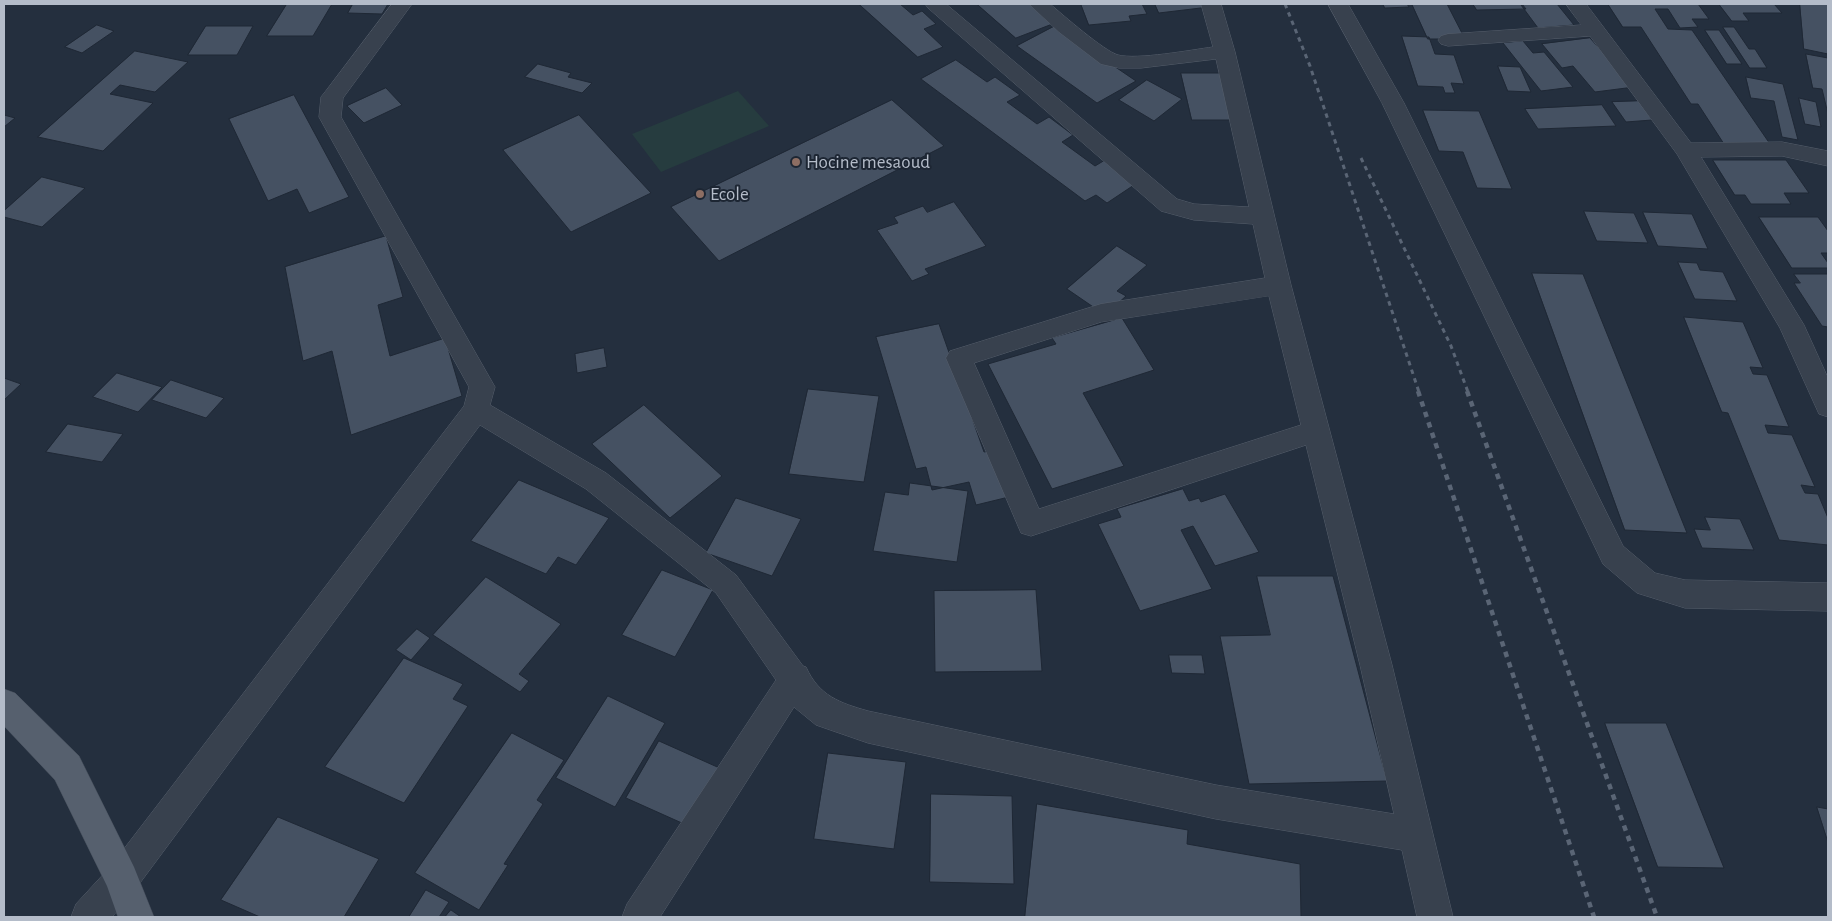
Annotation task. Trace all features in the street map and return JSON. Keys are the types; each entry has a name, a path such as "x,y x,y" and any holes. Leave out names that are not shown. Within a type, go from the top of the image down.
{"main road":[{"path":"4,704 67,768 122,879 136,917"}],"street":[{"path":"89,917 122,879 476,410 482,388 330,117 332,97 402,4"},
{"path":"935,4 1169,205 1194,212 1263,216"},
{"path":"1039,4 1066,28 1108,59 1120,62 1141,62 1225,52"},
{"path":"1211,4 1225,52 1279,285 1376,665 1435,917"},
{"path":"1338,4 1393,103 1613,555 1647,584 1685,594 1828,597"},
{"path":"1576,4 1685,150 1791,325 1828,406"},
{"path":"1448,40 1596,30"},
{"path":"1685,150 1782,149 1828,158"},
{"path":"1279,285 1101,313 959,358 1031,524 1316,431"},
{"path":"476,410 596,481 726,584 795,678 807,698 827,714 868,727 1216,802 1416,835"},
{"path":"640,917 795,678"}],"green space":[{"path":"738,91 769,126 661,172 632,134"}],"building":[{"path":"287,4 332,4 313,36 267,36"},
{"path":"353,4 388,4 382,14 348,13"},
{"path":"859,4 900,4 913,15 922,11 936,24 924,29 943,47 918,57"},
{"path":"977,4 1032,4 1055,23 1016,38"},
{"path":"1081,4 1142,4 1147,14 1129,16 1131,21 1089,25"},
{"path":"1155,4 1207,4 1209,7 1159,13"},
{"path":"1383,4 1407,4 1409,7 1385,8"},
{"path":"1412,4 1447,4 1465,39 1428,39"},
{"path":"1473,4 1522,4 1526,9 1477,10"},
{"path":"1557,4 1574,25 1538,28 1521,5"},
{"path":"1608,4 1698,4 1709,19 1692,19 1698,27 1680,28 1668,9 1655,9 1668,29 1692,30 1770,144 1724,144 1698,104 1691,104 1641,27 1623,27"},
{"path":"1719,4 1774,4 1782,13 1743,13 1749,21 1732,21"},
{"path":"1800,4 1828,4 1828,54 1804,49"},
{"path":"97,25 114,31 82,53 65,47"},
{"path":"206,26 253,26 237,55 188,55"},
{"path":"1055,26 1136,81 1097,103 1017,46"},
{"path":"1723,27 1734,27 1749,49 1755,49 1767,68 1750,68"},
{"path":"1705,30 1719,30 1742,64 1727,64"},
{"path":"1402,36 1429,37 1435,54 1454,55 1464,84 1451,83 1455,93 1445,93 1443,87 1418,86"},
{"path":"1590,38 1634,87 1595,92 1573,66 1562,68 1542,44"},
{"path":"1523,41 1533,53 1544,52 1573,87 1541,91 1503,43"},
{"path":"135,51 188,62 155,92 120,85 110,94 153,103 103,151 38,137"},
{"path":"1806,54 1828,58 1828,114 1822,89 1813,88"},
{"path":"956,60 987,82 995,77 1020,95 1007,102 1037,124 1049,117 1073,135 1062,142 1095,166 1105,160 1137,183 1107,203 1096,195 1085,201 921,79"},
{"path":"538,64 571,73 568,77 592,83 582,93 525,77"},
{"path":"1498,66 1520,67 1531,92 1508,91"},
{"path":"1181,73 1226,73 1238,120 1192,120"},
{"path":"1746,77 1783,84 1798,140 1782,137 1774,101 1751,98"},
{"path":"1147,80 1182,99 1154,121 1119,100"},
{"path":"386,88 402,105 364,123 347,106"},
{"path":"294,95 349,197 309,213 297,189 268,201 229,119"},
{"path":"1799,98 1816,102 1821,127 1805,124"},
{"path":"892,100 944,146 719,261 671,207"},
{"path":"1639,101 1652,120 1626,122 1612,102"},
{"path":"1602,105 1616,126 1538,129 1525,109"},
{"path":"1423,110 1479,111 1512,189 1477,188 1463,152 1439,151"},
{"path":"4,115 15,118 4,127"},
{"path":"579,115 651,193 571,232 503,150"},
{"path":"1713,160 1786,160 1809,193 1784,193 1791,204 1751,204 1745,195 1735,195"},
{"path":"42,177 85,188 42,227 4,217 4,211"},
{"path":"954,202 986,246 925,269 929,274 912,281 877,230 898,223 894,217 923,206 927,212"},
{"path":"1584,211 1634,213 1648,243 1597,241"},
{"path":"1643,212 1692,214 1708,249 1658,246"},
{"path":"1759,217 1818,217 1828,231 1828,253 1821,253 1828,263 1828,268 1792,268"},
{"path":"386,236 403,297 378,305 390,356 445,338 462,396 351,435 332,351 303,361 285,267"},
{"path":"1117,246 1147,265 1117,291 1126,296 1105,315 1067,289"},
{"path":"1678,262 1697,263 1700,270 1723,272 1737,301 1695,299"},
{"path":"1532,273 1583,274 1687,533 1625,530"},
{"path":"1794,274 1828,274 1828,327 1822,326 1794,283 1800,283"},
{"path":"1684,317 1743,322 1763,368 1750,367 1753,374 1767,375 1789,427 1765,425 1768,433 1792,435 1815,487 1801,485 1805,493 1818,494 1828,518 1828,545 1779,540 1728,413 1722,412"},
{"path":"1122,318 1154,370 1083,393 1124,466 1052,489 988,364 1056,344 1052,338"},
{"path":"939,324 984,452 1000,449 1017,495 976,505 969,482 932,490 926,467 916,469 876,337"},
{"path":"604,348 607,367 577,373 575,354"},
{"path":"117,373 162,387 138,412 93,397"},
{"path":"4,378 21,384 4,400"},
{"path":"171,380 224,398 206,418 152,400"},
{"path":"808,389 879,396 864,482 789,474"},
{"path":"644,405 722,476 670,518 592,444"},
{"path":"68,424 123,434 102,462 46,452"},
{"path":"519,480 609,518 576,565 558,557 546,574 471,541"},
{"path":"910,483 968,491 957,562 873,551 885,492 908,495"},
{"path":"1183,489 1189,501 1199,498 1201,502 1225,494 1259,552 1215,566 1193,526 1181,530 1212,589 1140,611 1098,524 1121,517 1117,509"},
{"path":"736,498 801,519 772,576 706,553"},
{"path":"1705,517 1740,519 1754,550 1702,548 1694,529 1710,530"},
{"path":"662,570 713,590 675,657 622,635"},
{"path":"1257,576 1333,576 1387,781 1249,784 1220,636 1270,635"},
{"path":"486,577 561,624 519,674 529,681 520,692 433,635"},
{"path":"1036,590 1042,671 935,672 934,591"},
{"path":"417,629 430,638 411,660 396,650"},
{"path":"1169,655 1202,655 1205,674 1172,673"},
{"path":"404,658 463,684 453,699 468,706 404,803 325,767"},
{"path":"608,696 665,723 615,807 556,778"},
{"path":"1605,723 1666,723 1724,868 1658,867"},
{"path":"512,733 564,760 537,800 543,804 504,864 508,865 479,910 415,873"},
{"path":"659,741 724,770 693,828 626,798"},
{"path":"828,753 906,762 894,849 814,839"},
{"path":"931,794 1012,796 1014,884 930,882"},
{"path":"1037,804 1188,830 1187,844 1300,864 1301,917 1025,917"},
{"path":"1817,807 1828,809 1828,842"},
{"path":"278,817 379,859 344,917 260,917 221,900"},
{"path":"426,890 449,902 439,917 409,917"},
{"path":"451,910 461,917 445,917"}],"railway":[{"path":"1285,4 1310,66 1419,392"},
{"path":"1361,158 1451,346 1468,392"},
{"path":"1418,391 1594,917"},
{"path":"1467,391 1657,917"}],"place":[{"name":"Hocine mesaoud","path":"796,162"},
{"name":"Ecole","path":"700,194"}]}
